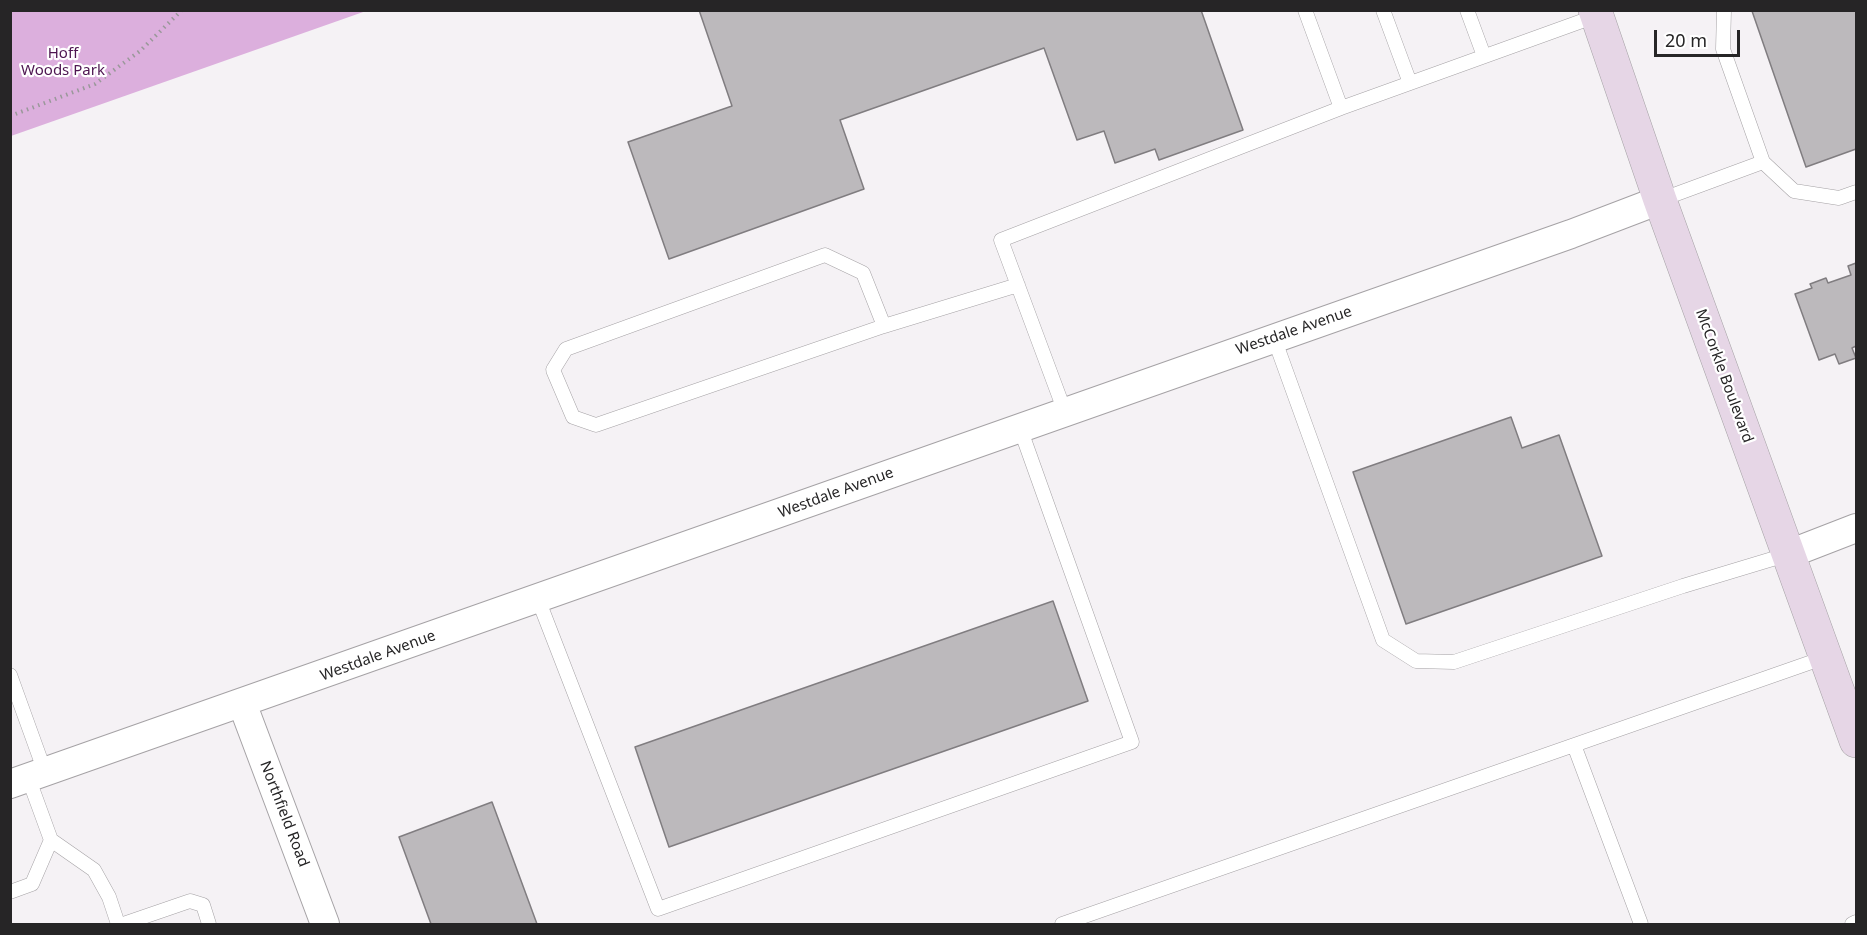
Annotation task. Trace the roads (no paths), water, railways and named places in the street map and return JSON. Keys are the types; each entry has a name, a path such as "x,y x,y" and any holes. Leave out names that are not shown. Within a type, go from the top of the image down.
{"street":[{"name":"McCorkle Boulevard","path":"1595,13 1660,200 1857,741"},
{"name":"Westdale Avenue","path":"28,778 1572,234 1660,200"},
{"path":"1789,554 1857,528"},
{"name":"Northfield Road","path":"242,703 325,924"}],"lane":[{"path":"1305,10 1341,108"},
{"path":"1383,10 1410,83"},
{"path":"1467,10 1484,56"},
{"path":"1724,10 1723,49 1763,162 1794,191 1839,198 1857,192"},
{"path":"1065,412 1001,240 1341,108 1595,13"},
{"path":"1660,200 1763,162"},
{"path":"884,326 863,273 825,255 566,349 553,370 573,417 596,425 884,326 1018,285"},
{"path":"1274,338 1383,640 1416,661 1454,662 1683,586 1789,554"},
{"path":"538,599 658,909 1121,746 1132,742 1020,428"},
{"path":"1062,924 1826,657"},
{"path":"10,675 28,778 51,840 93,870 109,897 118,924"},
{"path":"1574,745 1641,924"},
{"path":"10,892 32,884 51,840"},
{"path":"123,924 190,901 203,905 209,924"},
{"path":"1852,924 1857,922"}],"park label":[{"name":"Hoff Woods Park","path":"63,62"}]}
